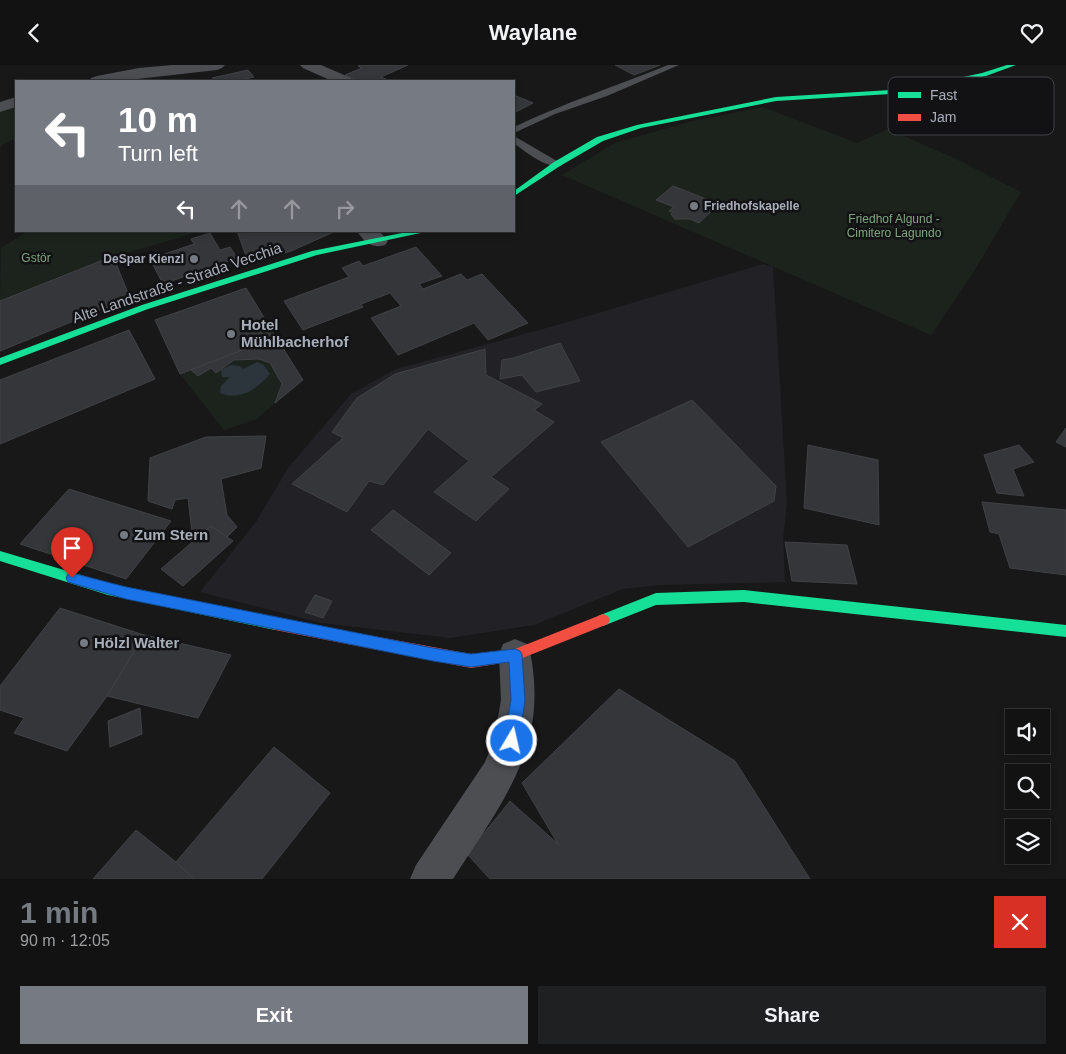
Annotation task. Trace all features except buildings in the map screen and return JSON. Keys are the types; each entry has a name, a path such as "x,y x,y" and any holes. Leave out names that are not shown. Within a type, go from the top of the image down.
{"main road":[{"path":"974,77 1013,65"},
{"path":"515,192 600,139 640,127 683,116 776,99 888,92"},
{"name":"Alte Landstraße - Strada Vecchia","path":"0,361 144,307 372,236 415,232"},
{"path":"0,556 108,589 433,655 471,661 515,655 656,599 744,596 1066,631"}],"street":[{"path":"102,80 139,73 217,65"},
{"path":"308,65 343,80"},
{"path":"0,107 15,103"},
{"path":"430,879 498,775 512,741 518,700 515,655"}],"lane":[{"path":"515,130 552,112 604,94 675,65"},
{"path":"515,140 535,154 558,164"}],"shaded area":[{"path":"763,264 773,267 787,503 783,539 785,582 660,585 623,589 534,625 450,638 322,623 200,592 256,522 288,468 351,394 396,369 561,324"},
{"path":"257,362 264,365 270,374 260,384 248,392 234,396 220,393 221,386 230,377 222,377 221,370 231,365 240,366 243,369"}],"green space":[{"path":"15,106 15,138 2,145 0,149 0,110"},
{"name":"Friedhof Algund - Cimitero Lagundo","path":"763,107 857,143 888,129 888,135 902,135 954,158 1021,192 973,273 931,335 562,175 615,143 689,122"},
{"name":"Gstör","path":"26,232 198,232 113,257 0,301 1,248"},
{"path":"259,359 270,363 282,384 275,403 257,419 224,430 180,374 191,370 198,376 211,368 216,372 234,360"}],"traffic: fast":[{"path":"974,77 1013,65"},
{"path":"515,193 557,164 600,139 639,126 776,99 888,92"},
{"path":"0,362 145,307 315,253 421,232"},
{"path":"0,556 108,589 275,624"},
{"path":"603,620 656,599 744,596 1066,631"}],"traffic: jam":[{"path":"275,624 471,661 515,655 603,620"}],"place":[{"name":"Friedhofskapelle","path":"694,206"},
{"name":"DeSpar Kienzl","path":"194,259"},
{"name":"Hotel Mühlbacherhof","path":"231,334"},
{"name":"Zum Stern","path":"124,535"},
{"name":"Hölzl Walter","path":"84,643"}],"route":[{"path":"72,578 126,593 433,655 471,661 515,655 518,700 512,741"}]}
